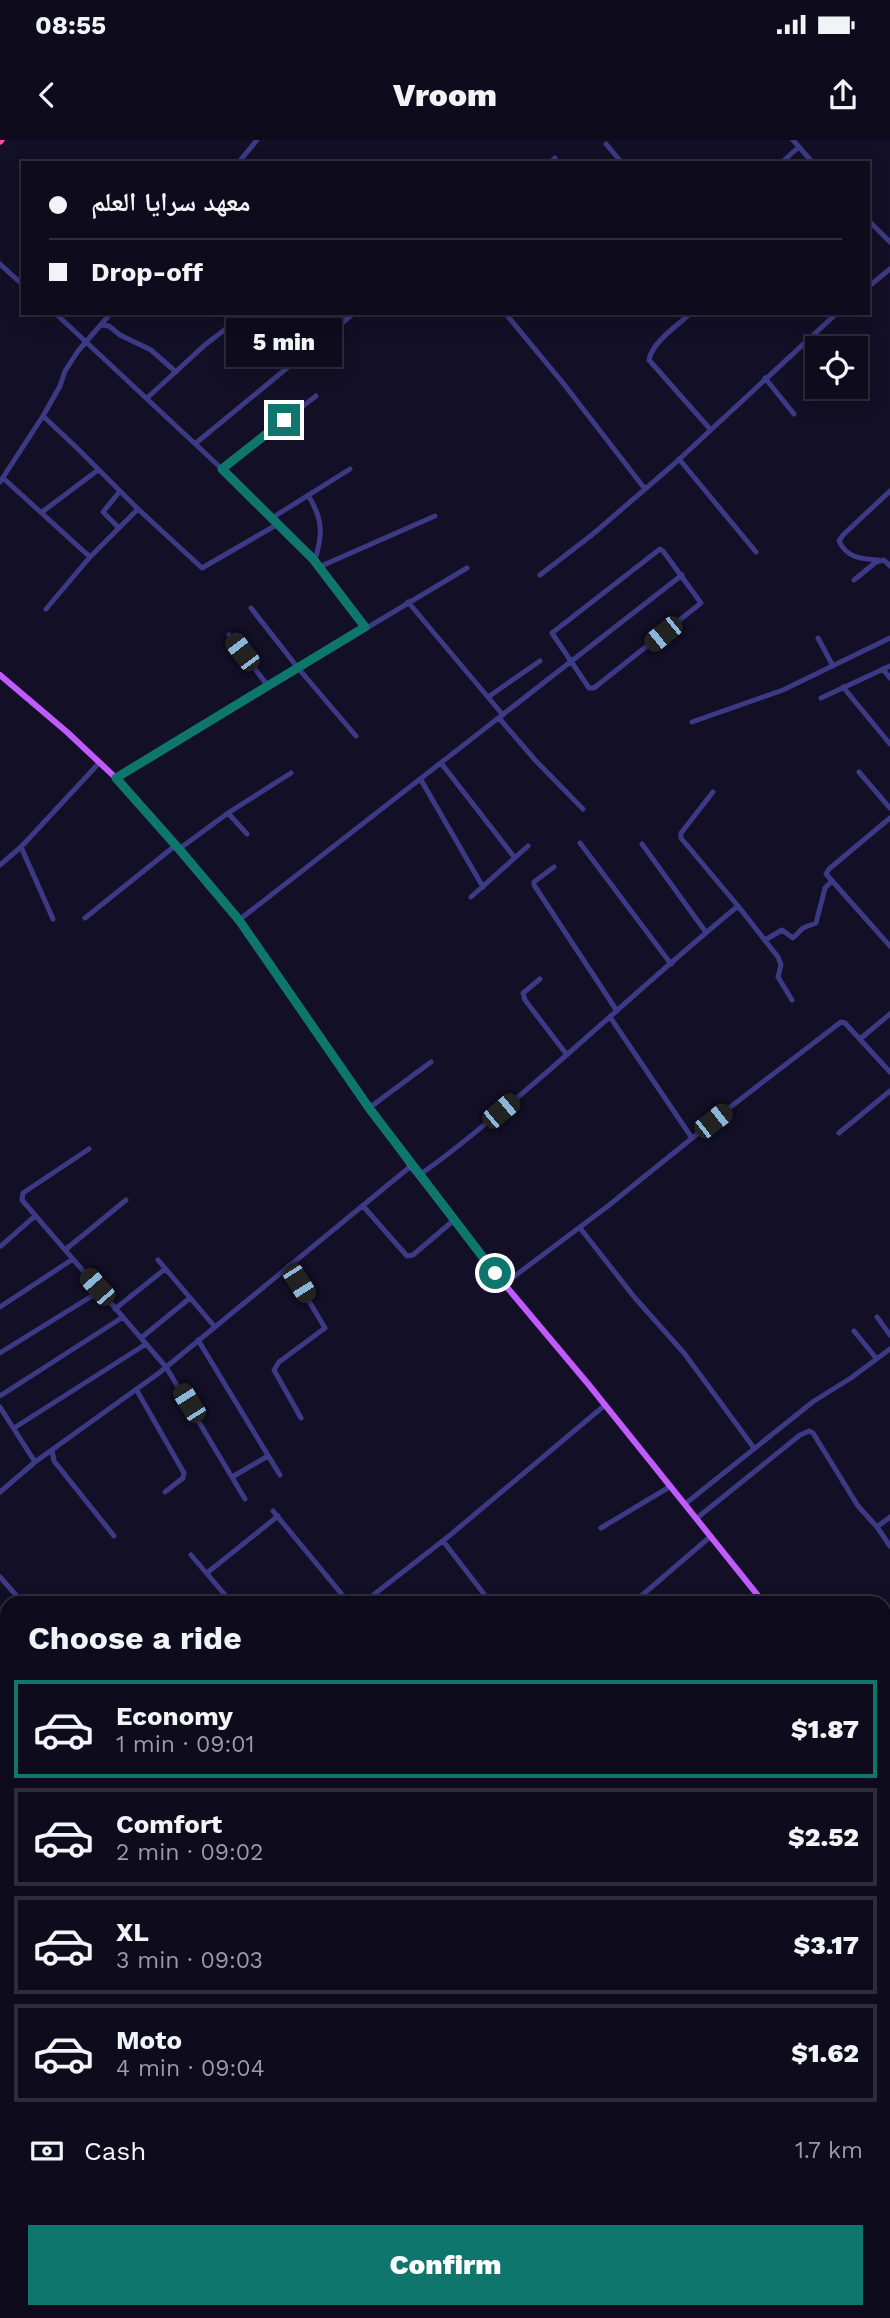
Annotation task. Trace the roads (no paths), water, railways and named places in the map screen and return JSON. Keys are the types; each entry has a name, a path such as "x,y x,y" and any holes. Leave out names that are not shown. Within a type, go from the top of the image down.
{"main road":[{"path":"0,675 116,778 239,920 411,1166 759,1596"}],"street":[{"path":"240,161 257,140"},
{"path":"793,140 812,161"},
{"path":"606,144 620,161"},
{"path":"783,161 799,147"},
{"path":"870,222 890,242"},
{"path":"0,264 21,283"},
{"path":"870,285 890,269"},
{"path":"57,315 272,517 314,561 365,627"},
{"path":"90,557 2,477 43,416 65,371 109,315"},
{"path":"147,398 231,325 235,315"},
{"path":"196,443 352,315"},
{"path":"507,315 645,489"},
{"path":"689,315 660,342 650,354 649,360 710,429"},
{"path":"540,575 645,489 835,315"},
{"path":"101,325 109,326 120,335 148,349 176,372"},
{"path":"273,330 300,359"},
{"path":"765,378 794,414"},
{"path":"222,469 316,396"},
{"path":"43,416 200,568 278,524"},
{"path":"679,459 756,552"},
{"path":"272,517 350,469"},
{"path":"42,512 98,470"},
{"path":"119,528 103,512 120,491"},
{"path":"308,495 320,526 321,540 314,561"},
{"path":"889,495 839,541 843,549 853,556 884,560 890,566"},
{"path":"46,609 90,557 138,509"},
{"path":"319,567 435,516"},
{"path":"660,550 682,575 701,603 594,688 589,688 572,662 552,633 660,550"},
{"path":"854,580 878,560"},
{"path":"116,778 467,568"},
{"path":"239,920 682,575"},
{"path":"408,602 488,696 535,760 583,809"},
{"path":"251,608 356,736"},
{"path":"229,635 268,686"},
{"path":"818,638 833,666"},
{"path":"692,722 783,691 890,638"},
{"path":"488,696 540,660"},
{"path":"821,698 890,666"},
{"path":"883,669 890,678"},
{"path":"843,687 890,744"},
{"path":"0,865 21,847 100,762"},
{"path":"442,763 514,858"},
{"path":"859,772 890,808"},
{"path":"85,919 178,847 291,773"},
{"path":"421,780 483,887"},
{"path":"713,792 681,833 681,838 780,961 778,977 792,1000"},
{"path":"228,813 247,834"},
{"path":"890,818 827,871 831,882 890,946"},
{"path":"580,843 671,964"},
{"path":"642,844 705,931"},
{"path":"471,897 528,846"},
{"path":"21,847 53,919"},
{"path":"554,867 534,882 534,886 617,1011"},
{"path":"765,940 782,930 793,938 816,923 825,888 831,882"},
{"path":"419,1175 458,1147 567,1055 705,931 738,906"},
{"path":"884,940 890,935"},
{"path":"540,979 523,993 525,1000 567,1055"},
{"path":"860,1039 890,1014"},
{"path":"610,1017 692,1138"},
{"path":"504,1284 580,1228 841,1022 890,1072"},
{"path":"369,1108 431,1062"},
{"path":"839,1133 890,1091"},
{"path":"89,1149 23,1193 22,1200 166,1367 245,1500"},
{"path":"0,1492 35,1462 166,1367 411,1166"},
{"path":"65,1250 126,1200"},
{"path":"362,1206 407,1256 413,1255 454,1220"},
{"path":"1,1246 35,1216"},
{"path":"580,1228 635,1298 684,1353 754,1447"},
{"path":"0,1307 73,1259"},
{"path":"158,1260 215,1327"},
{"path":"288,1266 325,1328 279,1362 274,1370 301,1418"},
{"path":"116,1309 165,1269"},
{"path":"0,1353 100,1290"},
{"path":"141,1338 190,1298"},
{"path":"0,1396 123,1317"},
{"path":"877,1317 890,1335"},
{"path":"854,1331 876,1358"},
{"path":"198,1340 280,1475"},
{"path":"13,1428 146,1344"},
{"path":"685,1504 814,1401 890,1349"},
{"path":"136,1389 184,1473 183,1478 165,1492"},
{"path":"372,1596 443,1541 605,1405"},
{"path":"0,1407 35,1462"},
{"path":"0,1421 7,1417"},
{"path":"697,1518 800,1434 809,1431 813,1433 858,1506 890,1546"},
{"path":"52,1450 54,1461 114,1536"},
{"path":"232,1477 268,1456"},
{"path":"601,1528 671,1486"},
{"path":"207,1573 276,1514 343,1596"},
{"path":"877,1527 890,1517"},
{"path":"641,1596 712,1536"},
{"path":"443,1541 486,1596"},
{"path":"191,1555 226,1596"},
{"path":"0,1577 17,1596"}]}
